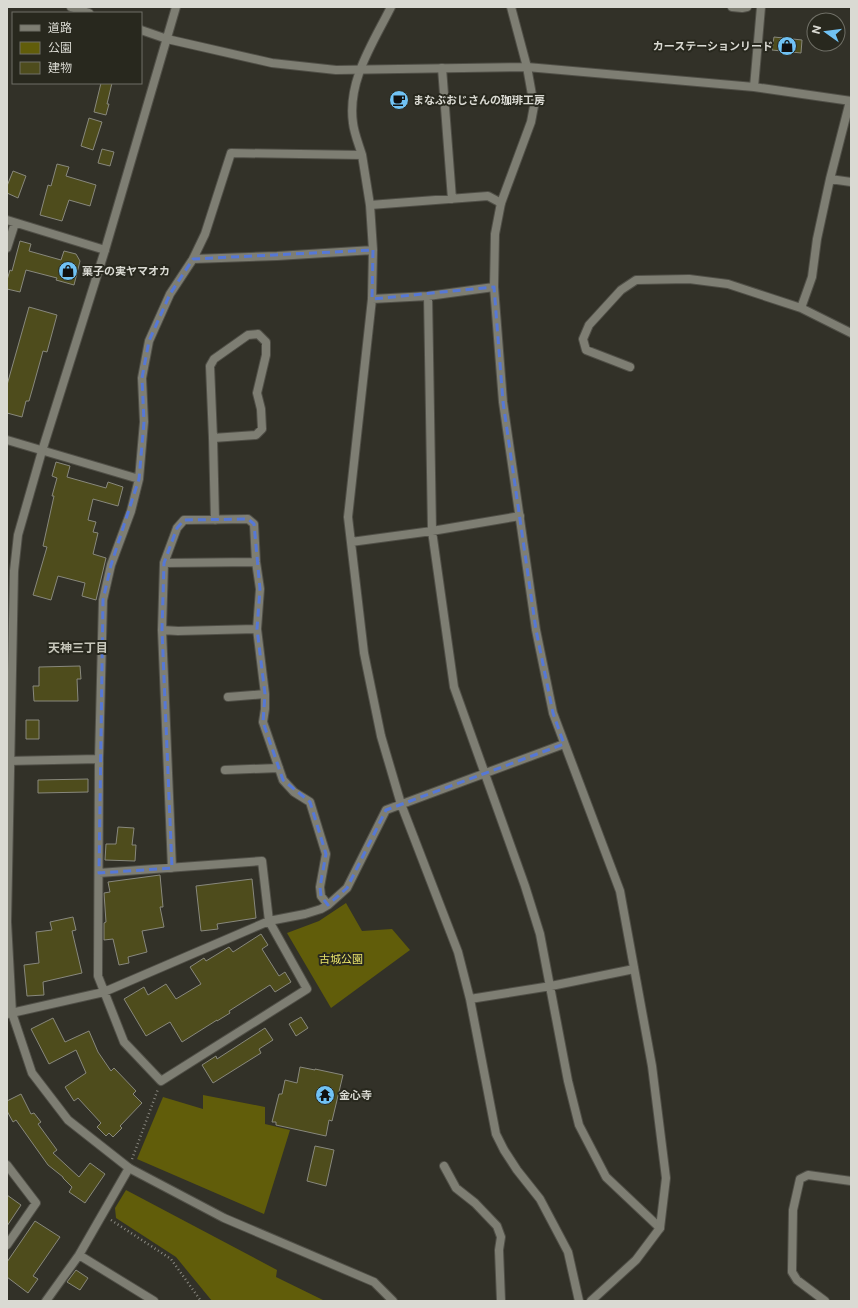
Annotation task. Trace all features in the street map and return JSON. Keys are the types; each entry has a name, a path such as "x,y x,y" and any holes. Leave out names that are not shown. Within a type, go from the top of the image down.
{"street":[{"path":"71,7 87,12"},
{"path":"176,7 18,535 14,571 10,642 7,922 9,1014 32,1073 68,1120 129,1168 224,1218 374,1282 393,1301"},
{"path":"391,7 359,69 352,105 353,124 362,155 370,205 373,250 372,299 348,517 364,653 380,736 401,804 458,952 470,1000 496,1134 517,1170 540,1200 568,1252 579,1301"},
{"path":"511,7 527,67 534,106 531,122 501,203 494,234 494,287 503,402 536,630 553,713 620,891 652,1066 666,1178 660,1228 636,1260 591,1301"},
{"path":"732,7 747,7"},
{"path":"754,87 761,7"},
{"path":"142,30 167,38 272,63 336,70 527,67 754,87 850,101 830,179 817,239 812,277 801,308"},
{"path":"442,68 452,199"},
{"path":"99,873 262,861 269,921 307,989 161,1081 124,1042 98,976 99,760 103,600 110,565 131,511 139,479 144,422 142,378 149,341 170,294 193,259 205,234 231,153 362,155"},
{"path":"830,179 851,182"},
{"path":"370,205 488,196 501,203"},
{"path":"7,248 11,222 104,250"},
{"path":"193,259 373,250"},
{"path":"630,367 586,350 583,339 589,325 621,290 636,280 689,280 728,284 801,308 851,333"},
{"path":"372,299 428,296 494,287"},
{"path":"428,296 432,531 454,687 540,934 568,1081 579,1125 606,1177 660,1228"},
{"path":"213,438 256,436 262,428 261,409 257,393 266,355 266,342 258,334 248,335 214,359 210,366 215,520"},
{"path":"7,440 139,479"},
{"path":"351,542 432,531 520,516"},
{"path":"172,868 162,630 164,564 177,528 184,520 248,519 254,524 256,562 260,590 257,629 265,694 263,722 283,780 294,792 310,802 326,854 320,887 321,896 328,905"},
{"path":"164,564 256,562"},
{"path":"162,630 257,629"},
{"path":"228,697 265,694"},
{"path":"9,1014 104,992 269,921 305,914 321,909 328,905 347,888 386,810 564,744"},
{"path":"8,761 99,760"},
{"path":"224,770 278,768"},
{"path":"470,1000 551,986 634,969"},
{"path":"7,1166 36,1202 7,1245"},
{"path":"444,1166 456,1188 476,1203 498,1226 501,1237 499,1250 502,1301"},
{"path":"46,1301 79,1255 129,1168"},
{"path":"825,1301 797,1280 792,1272 793,1210 800,1179 808,1175 851,1181"},
{"path":"79,1255 154,1301"}],"path":[{"path":"129,1168 161,1081"},
{"path":"102,1214 171,1259 201,1301"}],"highlighted area":[{"path":"373,250 372,299 494,287 503,402 536,630 553,713 564,744 386,810 347,888 328,905 321,896 320,887 326,854 310,802 283,780 263,722 265,694 257,629 260,589 254,524 248,519 184,520 177,528 164,563 162,630 172,868 99,873 103,600 111,565 139,479 144,422 142,378 149,341 170,294 193,259"}],"green space":[{"name":"古城公園","path":"346,903 362,931 392,929 410,950 331,1008 287,933 319,921"},
{"path":"203,1095 265,1107 265,1124 290,1130 264,1214 137,1159 163,1097 203,1109"},
{"path":"126,1190 277,1270 276,1277 325,1301 212,1301 176,1257 116,1218 115,1208"}],"building":[{"path":"774,37 802,40 801,53 772,50"},
{"path":"101,84 112,84 106,115 94,112"},
{"path":"89,118 102,122 93,150 81,146"},
{"path":"102,149 114,152 110,166 98,163"},
{"path":"57,164 69,167 66,176 96,185 90,206 69,200 62,221 40,215 48,185 51,186"},
{"path":"13,171 26,176 18,198 7,193 7,186"},
{"path":"20,241 31,244 29,251 61,260 64,251 76,254 80,261 74,285 56,280 57,278 26,270 20,292 7,289 7,280 10,270 12,271"},
{"path":"29,307 57,315 47,352 43,351 29,401 26,401 22,417 7,413 7,385"},
{"path":"56,462 70,466 67,477 106,488 108,482 123,487 118,506 93,499 88,520 96,522 93,532 98,533 93,554 106,558 96,600 82,596 85,583 58,576 51,600 33,595 47,547 43,546 54,496 52,496 57,478 52,476"},
{"path":"80,666 81,679 77,679 78,701 34,701 33,686 39,686 39,667"},
{"path":"26,720 39,720 39,739 26,739"},
{"path":"88,779 88,792 38,793 38,780"},
{"path":"118,827 134,828 132,845 136,845 135,861 105,860 106,844 116,844"},
{"path":"160,875 163,907 160,907 164,927 142,931 147,952 128,957 129,963 119,965 113,939 104,940 104,923 106,922 104,893 110,892 108,882"},
{"path":"252,879 256,918 217,924 218,929 201,931 196,886"},
{"path":"73,917 76,930 72,931 82,973 43,982 44,995 27,996 24,965 39,963 36,932 52,930 50,922"},
{"path":"261,934 268,945 262,949 279,976 285,972 291,982 275,992 270,985 229,1011 230,1013 182,1042 170,1022 146,1036 124,999 144,987 148,995 166,984 176,999 201,984 190,967 204,958 206,961 229,947 233,952"},
{"path":"301,1017 308,1028 296,1036 289,1024"},
{"path":"53,1018 65,1042 89,1031 98,1052 111,1071 114,1068 136,1091 133,1094 142,1103 120,1126 122,1128 113,1137 109,1133 106,1136 97,1127 101,1123 78,1098 74,1101 65,1087 86,1073 76,1050 49,1064 31,1029"},
{"path":"265,1028 273,1040 259,1049 261,1053 213,1083 202,1065 216,1056 217,1059"},
{"path":"300,1067 343,1075 332,1121 329,1120 326,1136 276,1125 276,1122 272,1122 279,1094 282,1094 285,1080 297,1083"},
{"path":"21,1094 31,1114 34,1113 41,1122 38,1124 57,1150 53,1153 79,1177 90,1163 105,1174 85,1203 69,1192 72,1187 63,1177 48,1165 16,1120 13,1122 7,1111 7,1101"},
{"path":"315,1146 334,1150 326,1186 307,1181"},
{"path":"7,1195 21,1205 7,1226"},
{"path":"35,1221 60,1237 33,1276 38,1279 28,1293 7,1277 7,1262"},
{"path":"76,1270 88,1278 80,1290 67,1282"}],"place":[{"name":"カーステーションリード","path":"787,46"},
{"name":"まなぶおじさんの珈琲工房","path":"399,100"},
{"name":"菓子の実ヤマオカ","path":"68,271"},
{"name":"金心寺","path":"325,1095"}],"district":[{"name":"天神三丁目","path":"78,648"}]}
